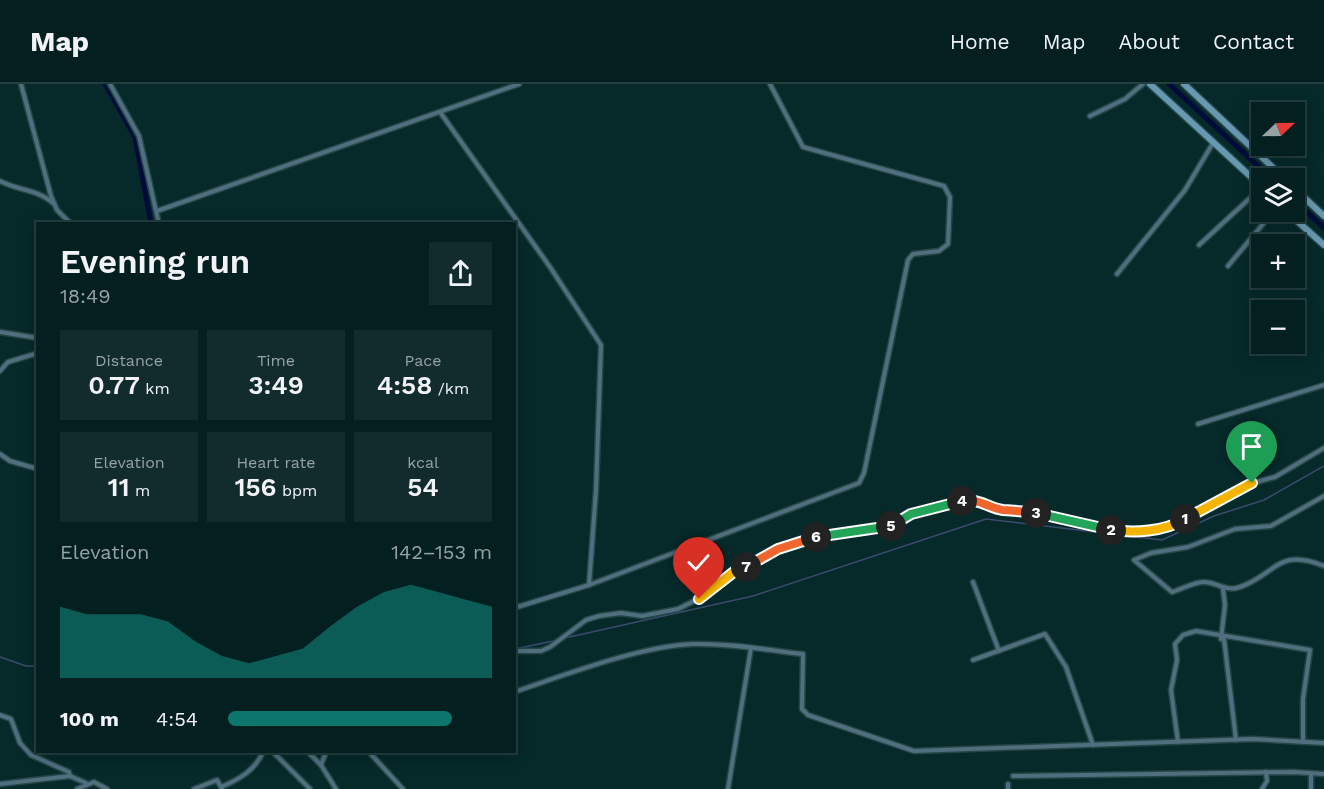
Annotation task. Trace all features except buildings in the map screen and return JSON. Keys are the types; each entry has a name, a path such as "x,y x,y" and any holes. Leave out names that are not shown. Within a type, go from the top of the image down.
{"street":[{"path":"21,84 54,204"},
{"path":"110,84 140,136 159,222"},
{"path":"156,211 519,84"},
{"path":"516,607 589,585 859,483 864,473 908,260 913,254 939,251 948,244 950,226 948,190 944,186 803,147 770,84"},
{"path":"1090,116 1125,99 1143,84"},
{"path":"1150,84 1251,177"},
{"path":"1186,84 1274,168"},
{"path":"440,112 550,267 601,345 596,490 589,585"},
{"path":"1117,274 1185,190 1214,143"},
{"path":"0,181 20,190 41,194 54,204 69,222"},
{"path":"1199,245 1251,197"},
{"path":"1305,198 1324,216"},
{"path":"1228,266 1265,222"},
{"path":"1298,222 1324,245"},
{"path":"0,332 36,338"},
{"path":"0,371 8,362 36,354"},
{"path":"1198,424 1324,385"},
{"path":"516,651 541,651 550,647 581,623 599,616 621,613 642,616 678,609 708,594 735,571 778,549 819,536 890,527 911,514 972,499 983,501 1002,510 1015,509 1113,530 1138,532 1176,525 1252,483 1275,477 1324,448"},
{"path":"0,454 10,461 36,469"},
{"path":"1324,496 1270,526 1235,529 1188,547 1151,553 1134,561 1172,592 1204,582 1223,589 1239,587 1283,560 1308,559 1324,566"},
{"path":"973,582 999,651"},
{"path":"1223,589 1225,605 1222,634 1236,740"},
{"path":"1178,742 1171,690 1177,660 1175,644 1182,635 1196,631 1311,650 1303,699 1303,742"},
{"path":"973,660 1045,634 1066,667 1093,745"},
{"path":"516,691 579,670 660,649 692,644 803,654 802,709 808,715 914,751 1236,740 1324,743"},
{"path":"728,789 751,648"},
{"path":"0,715 11,718 20,743 30,755 69,771 70,777"},
{"path":"194,789 217,780 222,788 240,779 262,753"},
{"path":"274,753 310,789"},
{"path":"309,753 321,765 336,789"},
{"path":"321,765 326,753"},
{"path":"370,753 403,789"},
{"path":"1262,789 1267,781 1266,772"},
{"path":"1012,776 1266,772 1324,774"},
{"path":"1311,773 1311,789"},
{"path":"0,784 70,777 86,783"},
{"path":"77,789 86,783 94,782 107,789"}],"waterway":[{"path":"105,84 135,137 151,222"},
{"path":"1169,84 1260,168"},
{"path":"1305,210 1324,228"},
{"path":"565,638 753,596 986,519 1162,540 1214,516 1264,500 1324,466"},
{"path":"516,649 558,640"},
{"path":"0,657 26,666 36,666"}],"route":[{"path":"699,599 735,571 760,561 778,549 819,536 890,527 911,514 948,504 972,499 983,501 1002,510 1015,509 1075,523 1138,532 1176,525 1252,483"}]}
